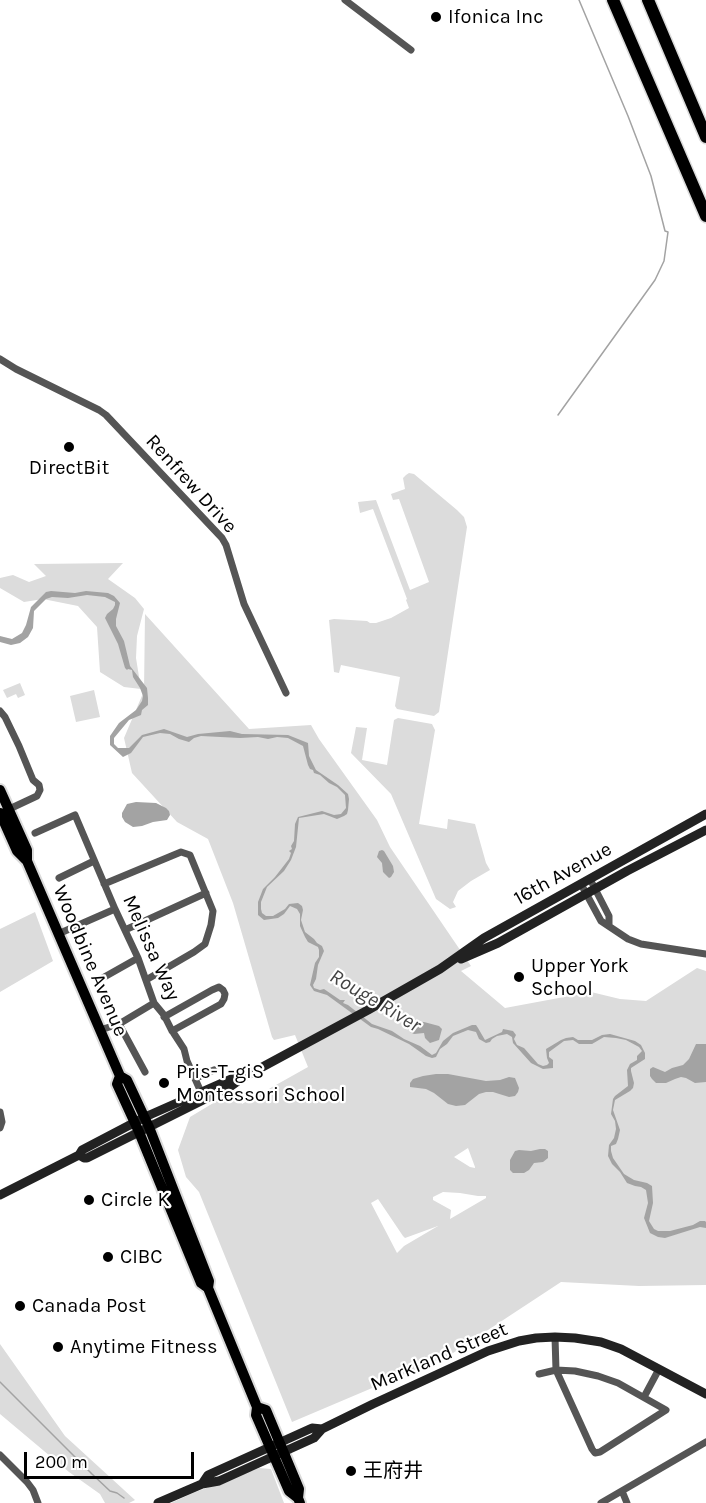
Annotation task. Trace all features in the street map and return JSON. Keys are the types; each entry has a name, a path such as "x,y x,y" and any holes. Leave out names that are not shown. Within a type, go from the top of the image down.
{"highway":[{"path":"613,0 706,216"},
{"path":"648,0 706,137"}],"main road":[{"name":"Woodbine Avenue","path":"0,790 3,812 27,850 27,861 120,1076 117,1084 142,1125 209,1281 208,1288 257,1407 256,1415 299,1489 299,1500"},
{"name":"16th Avenue","path":"0,1195 79,1155 82,1150 231,1086 440,969 484,938 706,814"},
{"name":"16th Avenue","path":"440,969 498,943 706,830"},
{"name":"16th Avenue","path":"142,1125 201,1092 231,1079 242,1078"},
{"name":"Markland Street","path":"158,1503 202,1484 208,1475 277,1449 314,1438 322,1429 488,1351 519,1341 555,1337 601,1342 621,1349 706,1394"}],"street":[{"path":"345,0 411,50"},
{"name":"Renfrew Drive","path":"0,359 106,415 222,538 244,604 286,693"},
{"path":"0,711 40,790 37,796 3,812"},
{"name":"Melissa Way","path":"35,832 75,814 138,958 154,1003 184,1049 201,1092"},
{"path":"104,884 181,852 190,855 213,912 205,944 147,980"},
{"path":"59,878 94,861"},
{"path":"586,882 601,921 628,939 641,944 706,954"},
{"path":"125,930 206,893"},
{"path":"58,934 115,909"},
{"path":"99,980 138,958"},
{"path":"164,1017 212,990 219,987 223,990 225,994 221,1004 172,1031"},
{"path":"100,1030 119,1024 154,1003"},
{"path":"119,1024 145,1072"},
{"path":"196,1078 214,1070"},
{"path":"0,1112 2,1122 0,1128"},
{"path":"539,1374 556,1370 598,1376 618,1383 666,1410 595,1453 556,1370 555,1337"},
{"path":"644,1397 659,1369"},
{"path":"601,1503 706,1442"},
{"path":"1,1458 27,1482 38,1503"},
{"path":"622,1491 627,1503"}],"shaded area":[{"path":"409,473 414,474 457,510 464,517 467,527 439,712 434,716 397,709 395,706 400,677 341,665 339,673 334,672 329,620 376,623 409,608 373,509 360,513 358,502 376,500 410,590 429,582 399,499 393,500 391,494 405,489 403,478"},
{"path":"123,563 108,579 135,598 144,609 137,636 136,658 141,689 124,687 100,672 97,627 78,606 43,599 24,602 0,588 0,578 13,575 29,582 46,576 34,564"},
{"path":"46,592 108,593 120,603 116,626 124,641 130,666 147,688 148,705 142,710 141,715 129,720 114,738 114,744 118,748 129,748 142,735 164,729 187,737 230,731 242,734 288,735 308,743 309,756 316,770 348,794 348,810 344,816 337,819 324,814 299,818 296,847 291,860 284,871 267,887 261,902 262,913 266,916 273,916 289,904 298,903 302,906 301,920 305,932 322,946 324,951 318,965 314,988 324,989 340,1000 345,1000 343,1003 372,1024 392,1031 432,1055 453,1033 472,1025 476,1025 485,1040 502,1032 503,1029 513,1031 517,1045 524,1048 538,1064 543,1066 549,1063 546,1049 566,1038 592,1040 610,1034 635,1041 641,1045 645,1059 631,1068 633,1088 615,1100 613,1110 620,1130 616,1144 611,1146 613,1158 624,1174 652,1186 653,1203 649,1221 654,1229 670,1231 700,1221 706,1222 706,1228 700,1227 665,1238 650,1233 644,1218 648,1203 646,1190 627,1183 608,1156 609,1145 616,1129 611,1114 613,1099 628,1086 627,1070 642,1051 639,1047 626,1040 604,1037 592,1044 579,1044 573,1040 564,1041 549,1052 549,1057 553,1060 553,1068 543,1069 531,1063 513,1043 512,1037 507,1034 497,1036 486,1043 479,1039 476,1032 468,1030 453,1036 440,1049 436,1057 432,1058 409,1044 371,1027 327,995 314,991 310,985 319,950 305,937 297,909 290,906 278,918 264,920 258,915 258,902 263,889 289,859 298,817 322,811 334,815 341,814 346,808 345,795 310,769 303,746 288,738 201,736 189,742 170,734 160,733 143,737 131,753 123,757 110,745 110,736 119,723 136,710 143,696 133,677 132,670 125,668 118,644 105,618 113,609 115,602 105,597 87,595 46,599 34,611 33,628 28,637 20,643 11,645 0,642 0,636 12,639 22,633 31,607"},
{"path":"145,614 249,729 311,725 377,820 390,847 471,966 461,971 505,1008 591,992 620,999 646,1001 697,968 706,971 706,1285 639,1286 561,1282 450,1355 292,1422 199,1192 186,1177 178,1150 190,1117 235,1090 242,1104 308,1067 295,1035 274,1040 272,1037 233,903 208,839 177,822 132,773 124,738 144,691","holes":["468,1148 475,1167 475,1168 454,1157","443,1192 486,1196 450,1219 451,1210 433,1200 433,1197","378,1199 405,1238 438,1226 404,1246 397,1253 371,1203"]},
{"path":"20,683 25,695 18,698 16,694 7,698 3,690"},
{"path":"94,690 100,717 76,722 70,696"},
{"path":"398,718 432,724 435,730 419,824 447,829 448,819 475,824 490,870 458,891 453,902 456,907 450,909 436,899 391,794 351,753 356,727 367,728 362,760 387,765 394,720"},
{"path":"156,803 166,808 170,815 167,820 133,827 125,822 122,813 127,804"},
{"path":"382,850 393,866 394,872 389,878 383,872 382,863 377,857 379,851"},
{"path":"35,912 53,961 0,992 0,929"},
{"path":"412,1021 439,1026 442,1029 439,1040 430,1043 424,1033 410,1032 408,1024"},
{"path":"696,1044 706,1044 706,1082 695,1083 681,1077 666,1083 656,1083 652,1079 650,1069 653,1067 665,1072 683,1065 689,1059"},
{"path":"436,1074 486,1081 515,1078 519,1088 515,1096 509,1097 486,1092 479,1094 465,1105 456,1106 448,1104 426,1089 410,1087 413,1079"},
{"path":"540,1149 548,1151 548,1158 543,1162 534,1163 524,1173 513,1173 510,1170 510,1160 515,1151"},
{"path":"0,1344 65,1436 135,1500 129,1503 105,1503 100,1494 69,1472 0,1414"},
{"path":"259,1468 271,1469 284,1503 171,1503 193,1493"}],"waterway":[{"path":"558,415 655,280 664,261 668,232 665,231 651,176 628,116 579,0"},
{"path":"0,1382 110,1491 124,1498"}],"place":[{"name":"Ifonica Inc","path":"436,17"},
{"name":"DirectBit","path":"69,447"},
{"name":"Upper York School","path":"519,977"},
{"name":"Pris-T-giS Montessori School","path":"164,1083"},
{"name":"Circle K","path":"89,1200"},
{"name":"CIBC","path":"108,1257"},
{"name":"Canada Post","path":"20,1306"},
{"name":"Anytime Fitness","path":"58,1347"},
{"name":"王府井","path":"351,1471"}],"water label":[{"name":"Rouge River","path":"375,1001"}]}
